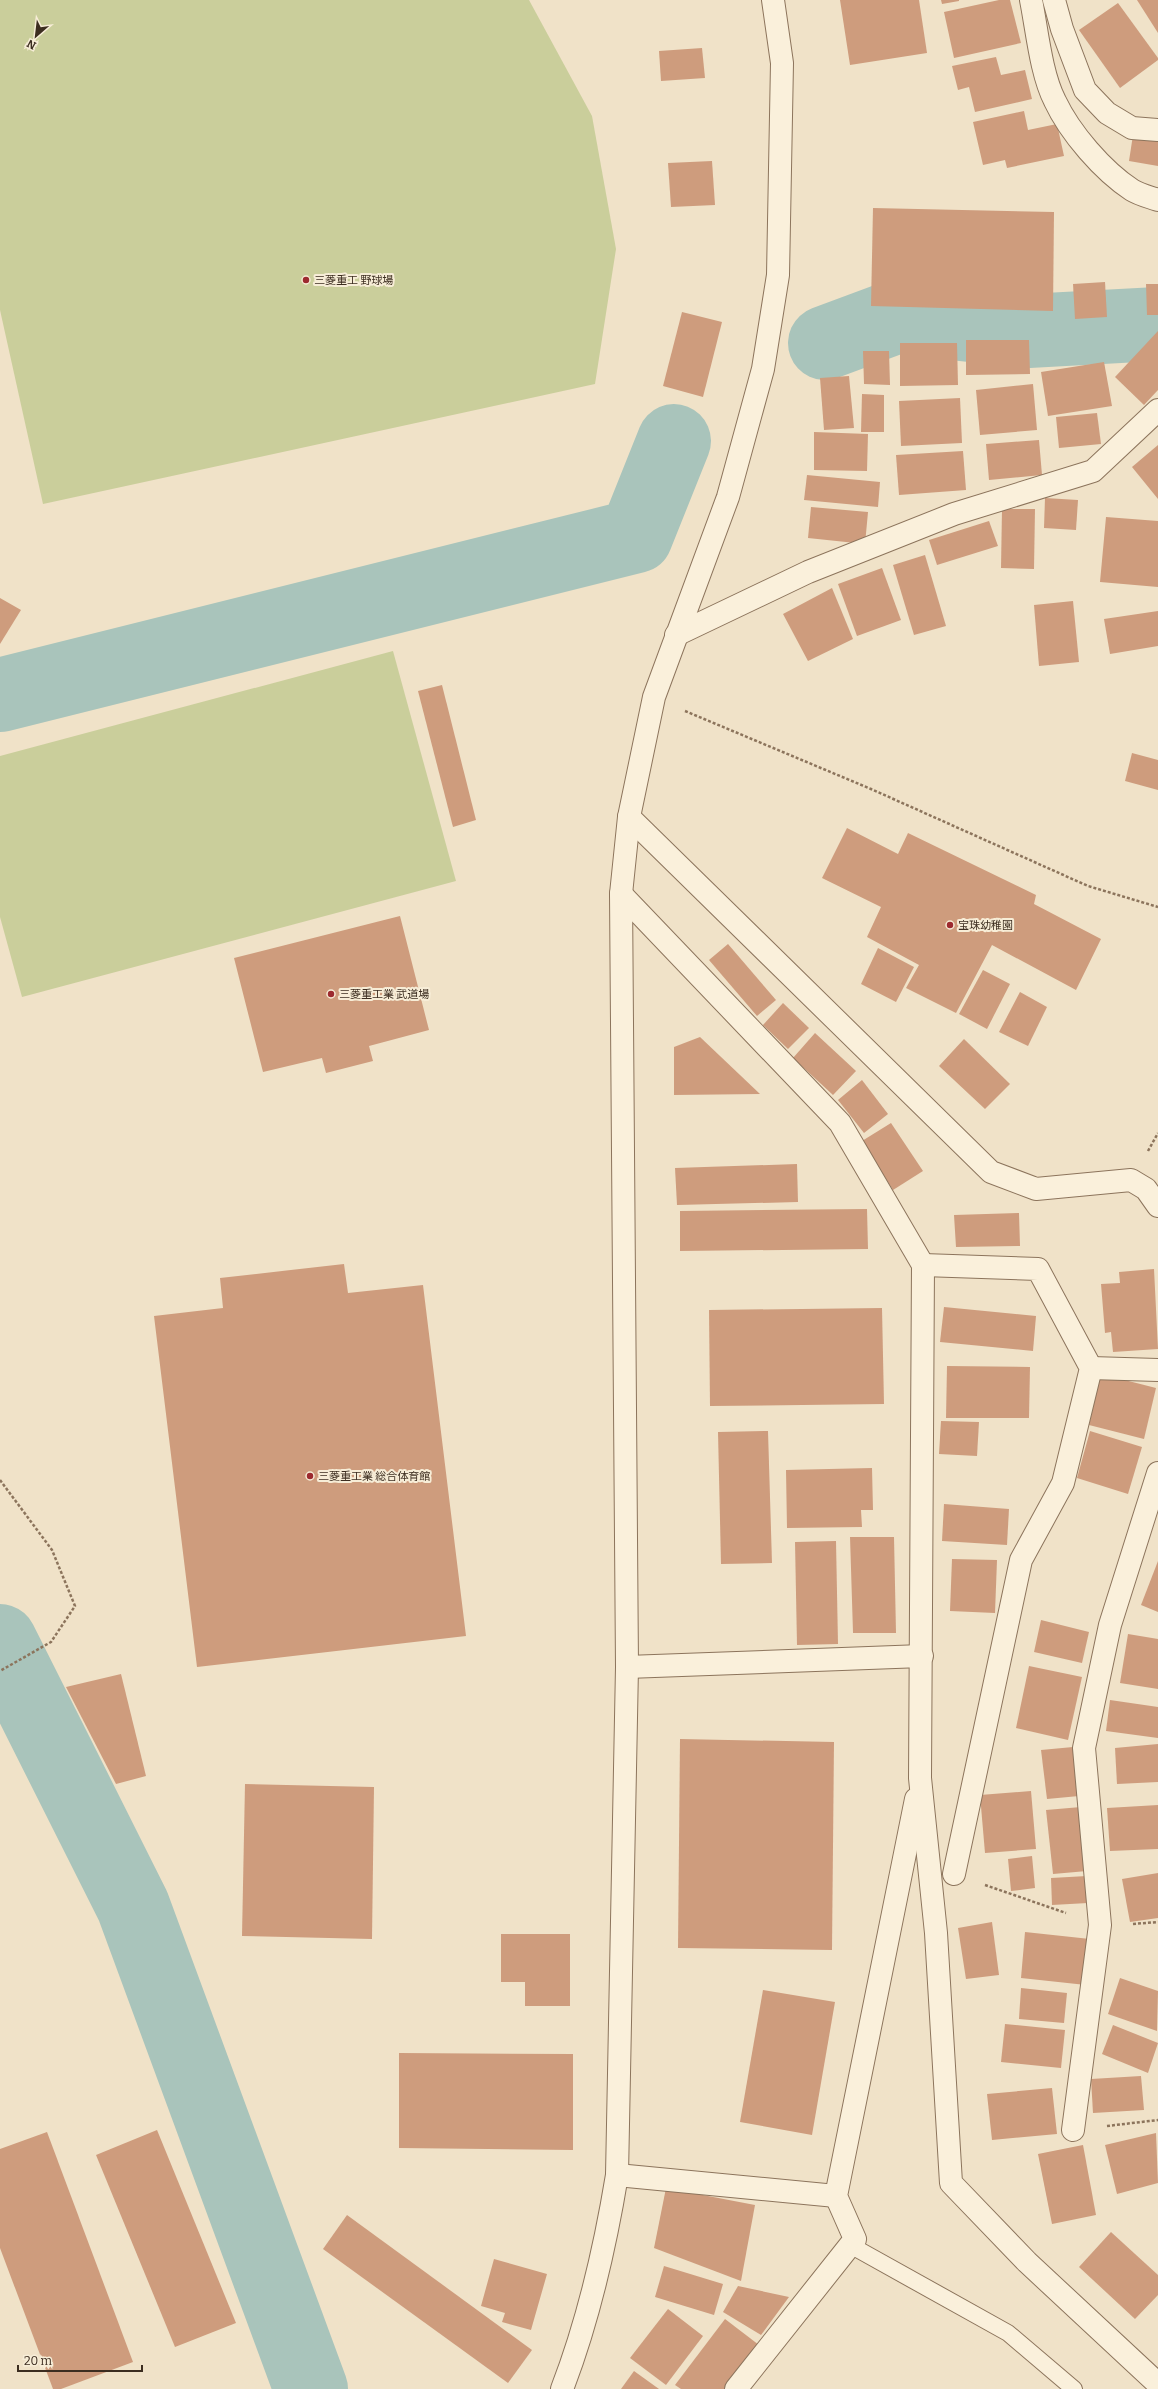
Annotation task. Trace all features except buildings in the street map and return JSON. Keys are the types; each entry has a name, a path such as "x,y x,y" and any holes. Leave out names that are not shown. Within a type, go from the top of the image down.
{"street":[{"path":"562,2389 580,2342 606,2244 617,2175 627,1667 621,894 629,817 654,698 728,497 763,369 777,283 782,63 773,0"},
{"path":"1031,0 1040,54 1054,101 1077,136 1101,164 1133,191 1158,200"},
{"path":"1054,0 1062,29 1085,90 1107,113 1132,128 1158,130"},
{"path":"676,635 808,572 954,514 1092,471 1158,410"},
{"path":"629,817 991,1172 1036,1189 1131,1180 1146,1189 1158,1206"},
{"path":"621,894 840,1123 923,1265 922,1656 920,1778 936,1933 950,2183 1027,2262 1158,2384"},
{"path":"923,1265 1038,1270 1091,1368 1064,1483 1021,1560 954,1874"},
{"path":"1091,1368 1158,1370"},
{"path":"1073,2130 1100,1925 1084,1748 1110,1625 1158,1473"},
{"path":"627,1667 922,1656"},
{"path":"736,2389 855,2239 836,2196 920,1778"},
{"path":"617,2175 836,2196"}],"lane":[{"path":"850,2245 1008,2333 1074,2389"}],"path":[{"path":"654,698 871,789 1088,886 1158,907"},
{"path":"0,1480 52,1550 74,1606 51,1642 0,1671"},
{"path":"954,1874 1100,1925 1158,1922"},
{"path":"1073,2130 1158,2120"}],"green space":[{"name":"三菱重工 野球場","path":"0,0 529,0 592,116 616,249 595,384 43,504 0,310"},
{"path":"393,651 456,881 22,997 0,917 0,756"}],"waterway":[{"path":"825,343 895,317 1028,331 1158,324"},
{"path":"0,695 636,536 674,441"},
{"path":"0,1641 133,1906 311,2389"}],"place":[{"name":"三菱重工 野球場","path":"306,280"},
{"name":"宝珠幼稚園","path":"950,925"},
{"name":"三菱重工業 武道場","path":"331,994"},
{"name":"三菱重工業 総合体育館","path":"310,1476"}]}
